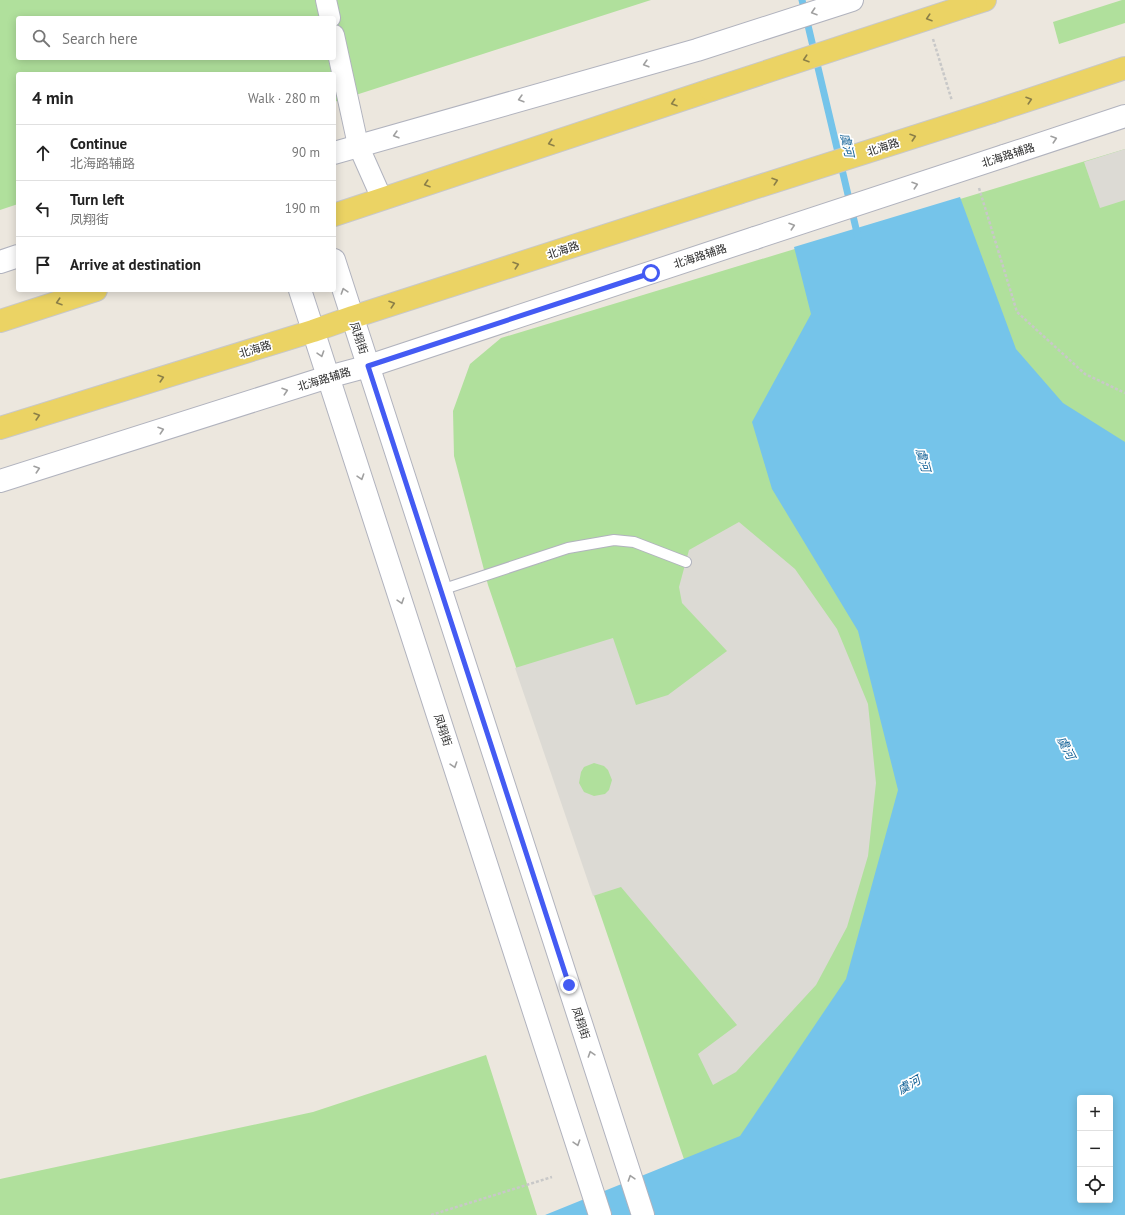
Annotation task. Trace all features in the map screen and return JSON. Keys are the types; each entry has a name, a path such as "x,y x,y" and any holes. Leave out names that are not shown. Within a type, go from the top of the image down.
{"main road":[{"path":"336,213 976,3"},
{"name":"北海路","path":"0,428 313,331 1125,68"},
{"path":"0,321 90,292"}],"street":[{"path":"326,0 330,16"},
{"path":"336,152 697,50 852,0"},
{"path":"336,44 358,145 382,199"},
{"name":"北海路辅路","path":"0,481 328,377 368,366 1125,116"},
{"path":"0,262 16,257"},
{"name":"凤翔街","path":"336,266 644,1215"},
{"name":"凤翔街","path":"301,292 600,1215"}],"lane":[{"path":"441,590 568,548 614,540 634,542 686,562"}],"path":[{"path":"932,38 954,106"},
{"path":"977,183 1017,312 1085,374 1125,393"},
{"path":"431,1215 552,1177"}],"green space":[{"path":"0,0 651,0 336,101 336,72 16,72 16,205 0,210"},
{"path":"1125,0 1125,23 1059,44 1053,22"},
{"path":"1125,149 1125,1215 703,1215 488,585 454,456 453,411 470,364 501,338"},
{"path":"486,1055 537,1215 0,1215 0,1179 313,1112"}],"shaded area":[{"path":"1125,149 1125,200 1100,208 1084,162"},
{"path":"739,522 795,569 837,629 868,704 876,783 868,856 847,927 816,985 736,1072 713,1085 698,1054 737,1025 621,887 593,896 515,668 613,638 636,705 668,695 727,651 682,603 679,587 689,550","holes":["594,763 604,766 608,770 612,780 609,790 605,794 594,796 584,792 579,783 581,772 584,767"]}],"water":[{"path":"960,197 1016,349 1063,403 1125,442 1125,1215 545,1215 740,1136 846,979 898,790 858,631 772,489 752,422 811,314 794,247"}],"waterway":[{"name":"虞河","path":"802,0 858,237"}],"route":[{"path":"569,985 368,366 651,273"}]}
